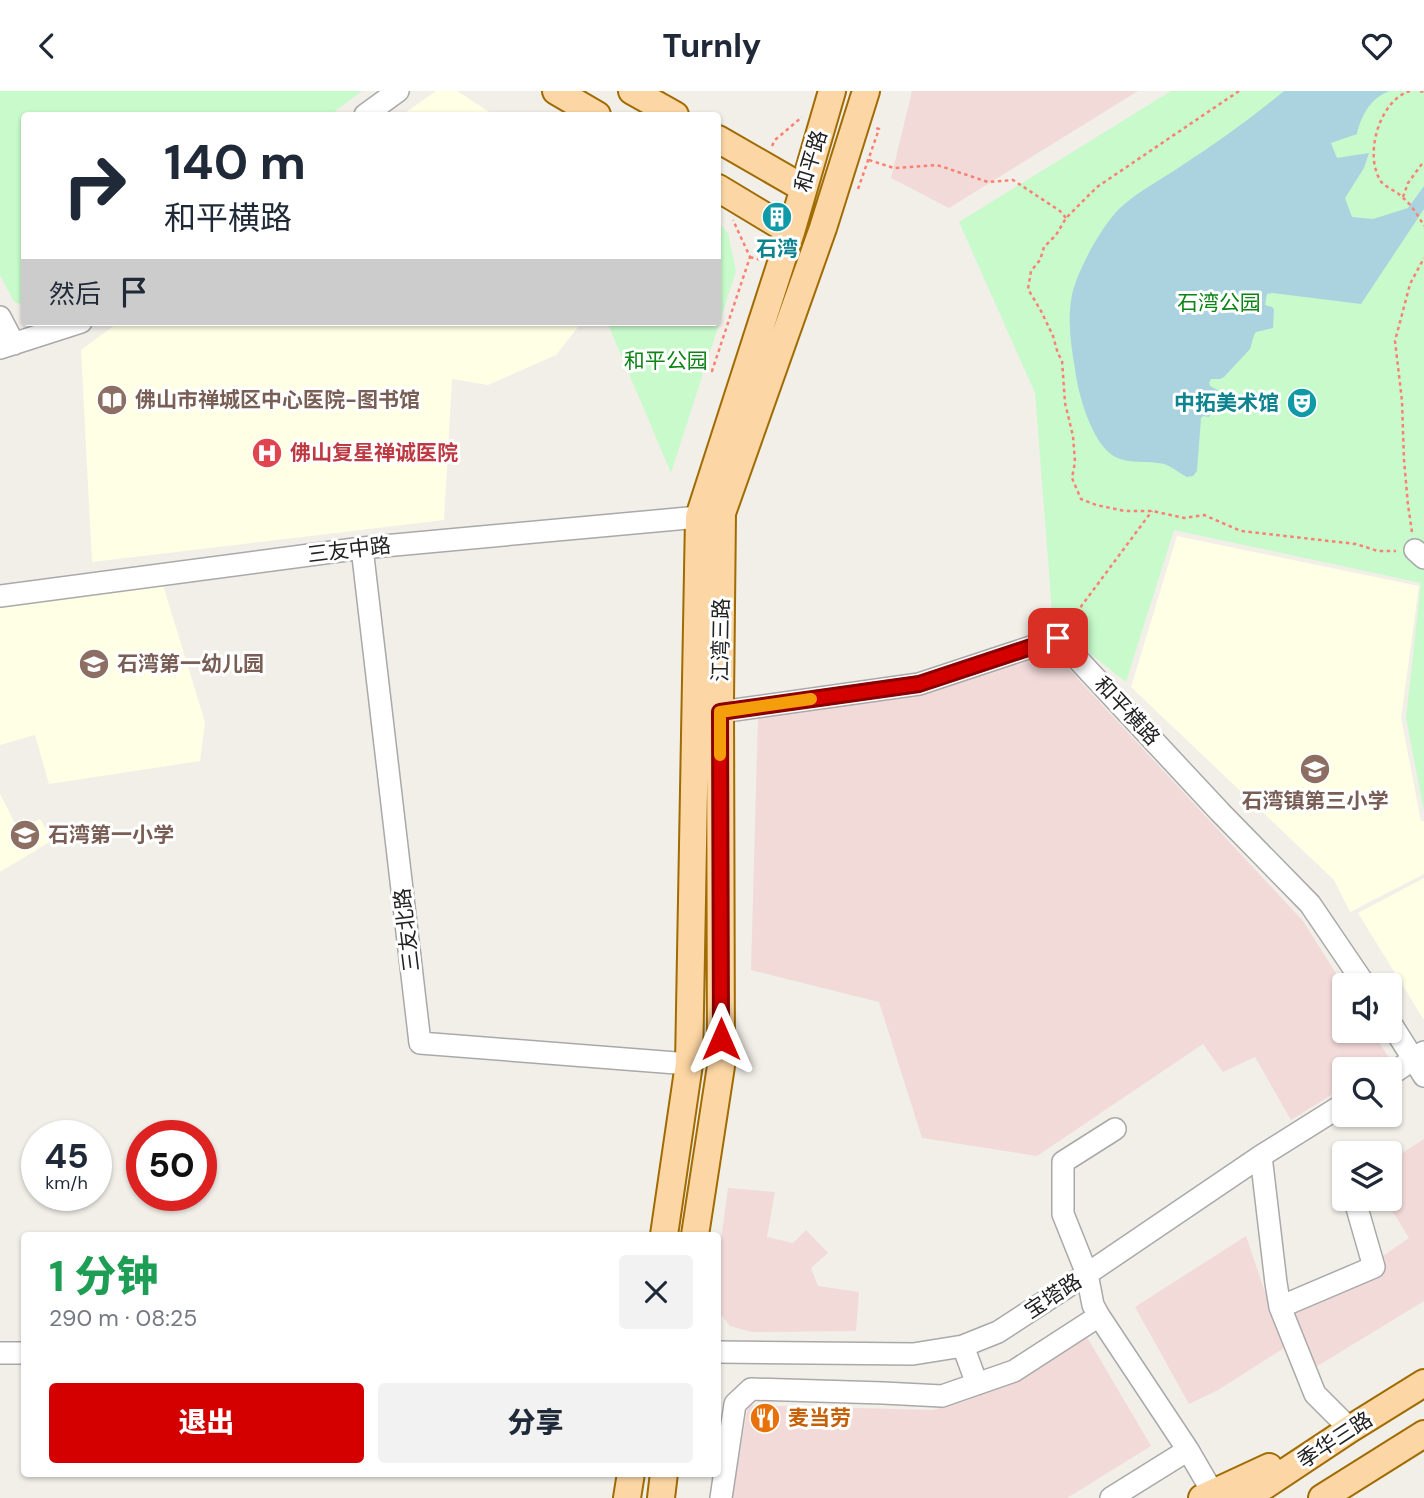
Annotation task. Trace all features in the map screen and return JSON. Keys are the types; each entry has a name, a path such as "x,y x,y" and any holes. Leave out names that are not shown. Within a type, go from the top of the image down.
{"main road":[{"path":"556,91 592,112"},
{"path":"632,91 670,112"},
{"name":"和平路","path":"791,232 832,91"},
{"name":"和平路","path":"823,227 866,91"},
{"path":"721,141 803,188 823,227 791,232 721,190"},
{"name":"江湾三路","path":"695,1232 721,1066 722,513 823,227"},
{"name":"江湾三路","path":"664,1232 690,1064 699,517 791,232"},
{"name":"季华三路","path":"1246,1498 1424,1383"},
{"path":"1207,1495 1350,1429"},
{"name":"季华三路","path":"1322,1498 1424,1434"},
{"path":"1339,1498 1371,1467"},
{"path":"627,1498 630,1477"},
{"path":"661,1498 664,1477"}],"street":[{"path":"369,112 398,91"},
{"path":"0,317 7,346 69,326"},
{"name":"三友中路","path":"0,596 362,548 699,517"},
{"name":"三友北路","path":"362,548 420,1043 690,1064"},
{"path":"720,712 919,684 1058,638"},
{"name":"和平横路","path":"1058,638 1210,802 1310,904 1357,973"},
{"path":"1402,1037 1421,1062 1402,1070"},
{"name":"宝塔路","path":"721,1352 913,1354 963,1346 998,1332 1332,1112"},
{"path":"1115,1129 1063,1162 1063,1214 1087,1274 1093,1305 1188,1450 1207,1495"},
{"path":"1261,1156 1280,1307 1315,1394 1350,1429"},
{"path":"1280,1307 1374,1267 1358,1211"},
{"path":"721,1498 735,1404 751,1389 942,1396 1014,1371 1099,1316"},
{"path":"963,1346 976,1384"},
{"path":"0,1353 21,1353"},
{"path":"1111,1498 1188,1450"}],"path":[{"path":"1239,91 1097,187 1066,218 1056,235 1044,247 1040,260 1031,271 1028,289 1062,359 1065,403 1076,462 1072,478 1081,499 1125,511 1152,511 1184,518 1204,515 1241,531 1356,544 1378,551 1420,554 1408,505 1402,401 1395,341 1410,285 1424,258"},
{"path":"1396,91 1400,94"},
{"path":"1409,91 1400,94 1381,120 1374,144 1374,165 1380,182 1403,197 1424,226"},
{"path":"775,140 803,116"},
{"path":"868,160 894,168 937,165 988,181 1013,180 1060,211 1066,218"},
{"path":"1403,197 1408,183 1424,161"},
{"path":"689,355 686,363 712,371 750,257 733,221"},
{"path":"1058,638 1152,511"}],"shaded area":[{"path":"436,91 457,91 489,112 406,112"},
{"path":"912,91 1138,91 949,208 891,178"},
{"name":"佛山复星禅诚医院","path":"114,326 579,326 556,355 488,385 452,379 444,520 92,562 81,350"},
{"name":"石湾镇第三小学","path":"1177,536 1419,586 1401,718 1421,821 1424,821 1424,874 1350,912 1334,880 1131,687"},
{"name":"石湾第一幼儿园","path":"162,582 205,722 200,761 49,784 35,735 0,745 0,606"},
{"path":"1052,651 1303,921 1336,973 1332,973 1332,1043 1380,1043 1388,1057 1332,1057 1332,1094 1291,1120 1255,1057 1223,1072 1203,1044 1037,1156 922,1138 879,1002 751,970 758,717 905,698"},
{"name":"石湾第一小学","path":"0,794 18,829 40,819 53,840 0,872"},
{"path":"1424,878 1424,1020 1402,984 1402,973 1395,973 1358,913"},
{"path":"1424,1139 1424,1301 1311,1370 1288,1313 1359,1285 1385,1268 1380,1258 1409,1238 1392,1211 1402,1211 1402,1153"},
{"path":"728,1188 775,1192 767,1237 793,1243 806,1230 828,1253 811,1268 818,1286 859,1292 856,1331 752,1332 730,1326 721,1315 721,1240"},
{"path":"1246,1236 1284,1348 1218,1390 1189,1404 1135,1307"},
{"path":"1087,1337 1151,1446 1067,1498 732,1498 748,1405 933,1410 968,1400"}],"green space":[{"path":"0,91 362,91 334,112 21,112 21,304 14,302 0,275"},
{"name":"石湾公园","path":"1171,91 1424,91 1424,811 1406,718 1421,583 1174,530 1126,682 1053,624 1035,393 959,222"},
{"name":"和平公园","path":"721,225 728,233 736,271 721,318"},
{"name":"和平公园","path":"609,326 718,326 671,473"}],"water":[{"path":"1284,91 1390,91 1377,98 1368,108 1357,134 1331,143 1337,158 1369,153 1364,168 1345,198 1352,217 1373,219 1408,208 1424,186 1424,209 1361,304 1267,294 1265,305 1274,309 1273,328 1256,332 1250,349 1224,377 1211,379 1209,383 1223,393 1226,399 1222,411 1214,409 1209,417 1201,418 1197,471 1193,476 1187,477 1164,464 1118,458 1098,439 1082,403 1071,342 1070,314 1072,295 1079,274 1098,237 1120,208 1221,139"}],"slow traffic":[{"path":"720,755 720,712 811,699"}],"place":[{"name":"石湾","path":"777,217"},
{"name":"佛山市禅城区中心医院-图书馆","path":"112,400"},
{"name":"中拓美术馆","path":"1302,403"},
{"name":"佛山复星禅诚医院","path":"267,453"},
{"name":"石湾第一幼儿园","path":"94,664"},
{"name":"石湾镇第三小学","path":"1315,769"},
{"name":"石湾第一小学","path":"25,835"},
{"name":"麦当劳","path":"765,1418"}],"route":[{"path":"721,1039 720,712 919,684 1058,638"}]}
